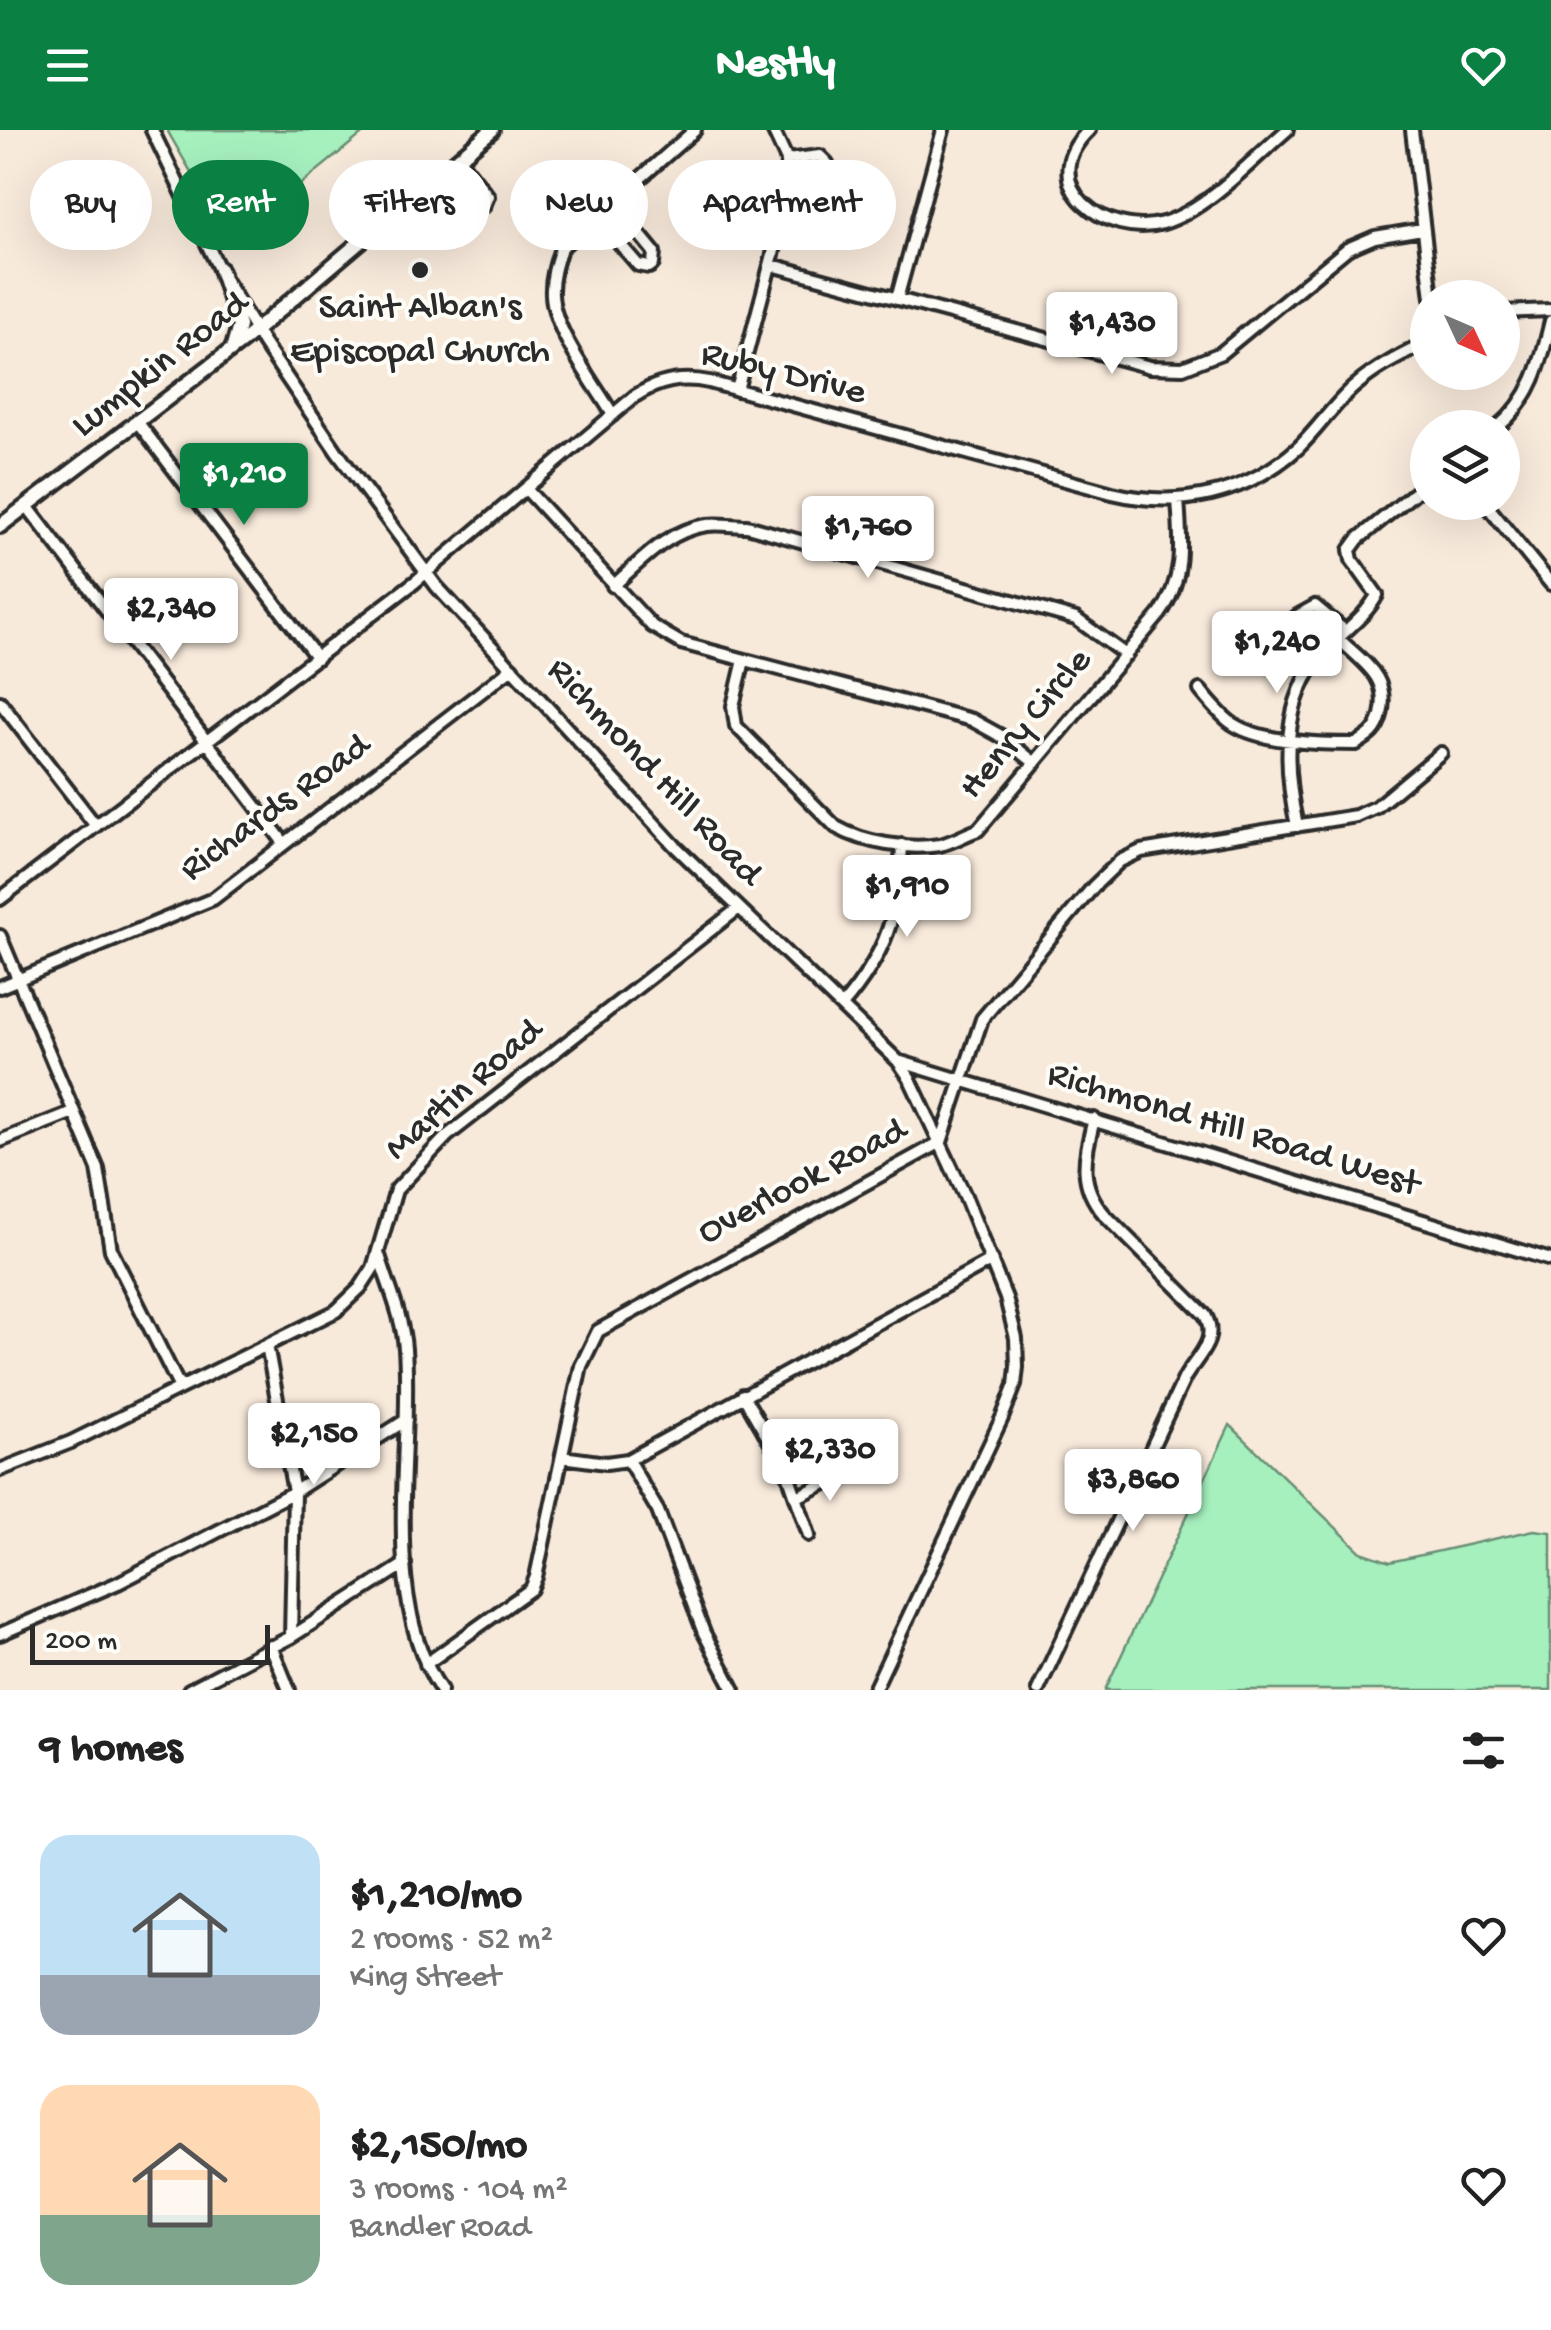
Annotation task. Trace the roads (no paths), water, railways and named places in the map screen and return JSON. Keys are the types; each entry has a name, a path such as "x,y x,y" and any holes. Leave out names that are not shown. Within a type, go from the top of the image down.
{"main road":[{"name":"Lumpkin Road","path":"457,160 492,130"},
{"name":"Lumpkin Road","path":"0,526 231,351 351,250"},
{"path":"220,270 239,326 231,351"}],"street":[{"name":"Richmond Hill Road","path":"152,130 220,270 256,330 337,452 437,587 675,846 898,1060 941,1142 992,1260 1016,1338 1014,1385 874,1690"},
{"path":"648,170 695,130"},
{"path":"774,130 786,160 820,156 824,160"},
{"path":"897,298 943,130"},
{"path":"1089,130 1074,145 1066,166 1071,189 1088,208 1125,224 1160,224 1186,213 1287,130"},
{"path":"1412,130 1429,280"},
{"path":"772,265 1150,366 1182,368 1221,353 1347,249 1375,237 1422,230"},
{"path":"625,250 638,265 649,267 654,252 648,245"},
{"path":"560,250 551,292 555,316 613,415"},
{"path":"737,390 775,250"},
{"path":"1520,311 1551,310"},
{"path":"1516,410 1532,386 1551,321"},
{"name":"Ruby Drive","path":"0,899 428,572 640,392 668,381 700,380 1128,497 1178,500 1233,488 1272,468 1304,442 1360,382 1410,353"},
{"path":"138,424 317,658"},
{"path":"526,489 652,626 681,643 972,720 1035,763"},
{"path":"1297,826 1288,785 1289,738 1303,680 1321,655 1378,596 1352,560 1350,550 1410,498"},
{"name":"Henry Circle","path":"744,660 732,706 736,726 836,827 854,837 902,846 942,844 978,830 1160,614 1178,579 1182,555 1178,500"},
{"path":"27,506 284,843"},
{"path":"1499,520 1551,584"},
{"path":"613,586 656,546 684,532 707,524 747,526 1076,618 1126,655"},
{"path":"1200,690 1233,724 1267,737 1356,744 1378,727 1384,687 1315,606 1297,616 1294,630 1321,655"},
{"name":"Richards Road","path":"0,987 206,903 512,668"},
{"path":"0,702 96,826"},
{"name":"Overlook Road","path":"426,1664 531,1589 581,1366 598,1330 941,1142 982,1019 1094,886 1120,861 1141,851 1356,816 1376,807 1442,753"},
{"path":"842,1006 868,974 890,930 900,884 902,846"},
{"name":"Martin Road","path":"0,1470 71,1442 336,1311 366,1279 396,1190 447,1136 738,908"},
{"path":"0,936 98,1170 111,1250 179,1386"},
{"name":"Richmond Hill Road West","path":"898,1060 1551,1260"},
{"path":"0,1142 73,1112"},
{"path":"1038,1690 1194,1361 1209,1342 1208,1320 1104,1214 1086,1186 1084,1160 1094,1119"},
{"path":"378,1252 405,1345 405,1564 418,1638 426,1664 441,1690"},
{"path":"562,1457 606,1463 628,1460 992,1260"},
{"path":"266,1346 294,1492 291,1637"},
{"path":"743,1395 787,1471 809,1535"},
{"path":"0,1634 118,1583 294,1492 406,1420"},
{"path":"628,1460 658,1511 704,1633 732,1689"},
{"path":"797,1497 844,1474"},
{"path":"188,1690 291,1637 405,1564"},
{"path":"271,1646 290,1690"}],"place":[{"name":"Saint Alban's Episcopal Church","path":"420,270"}]}
